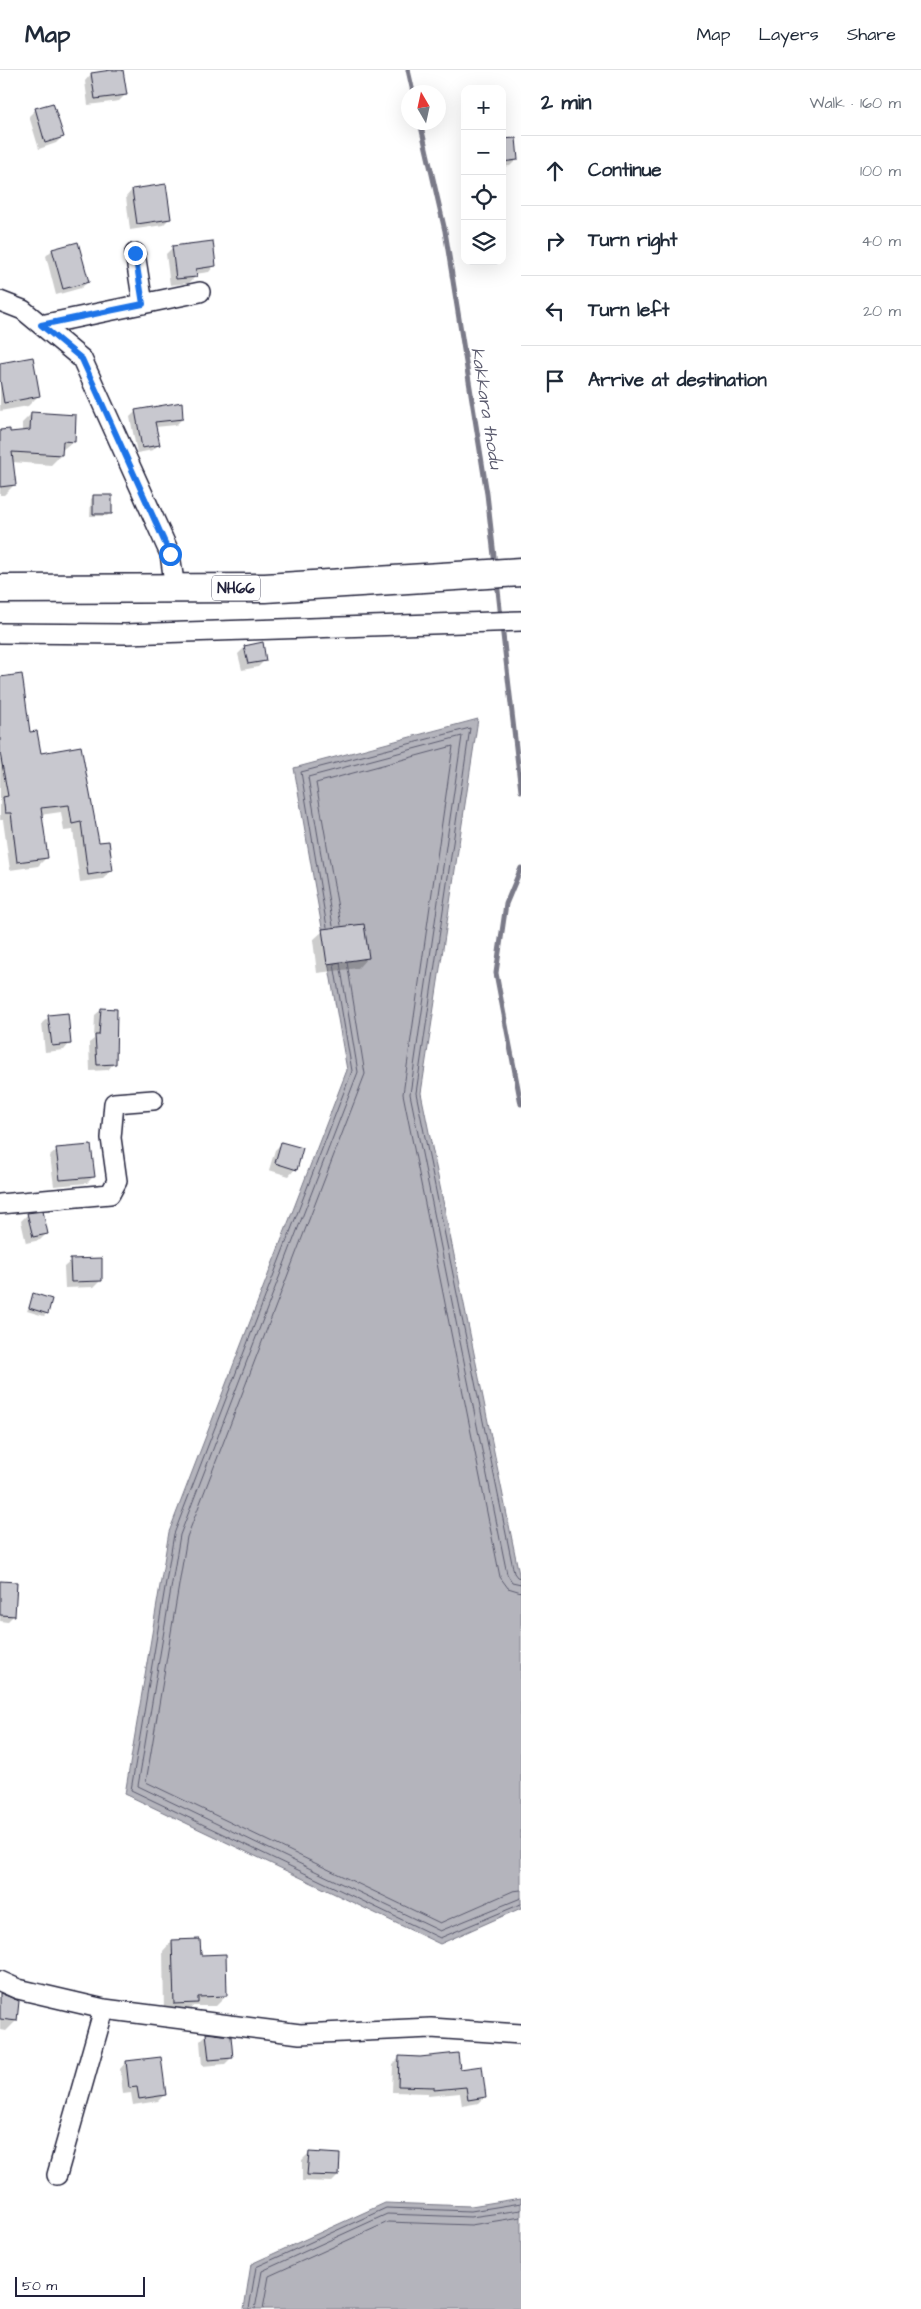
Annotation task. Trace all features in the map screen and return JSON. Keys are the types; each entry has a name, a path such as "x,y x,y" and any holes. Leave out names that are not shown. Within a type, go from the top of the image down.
{"highway":[{"name":"NH66","path":"0,589 266,588 471,577 521,572"}],"street":[{"path":"135,253 143,304"},
{"path":"41,325 200,292"},
{"path":"0,300 23,310 82,359 170,554 175,589"},
{"path":"0,633 125,634 521,621"},
{"path":"0,1204 110,1194 117,1181 111,1138 114,1103 153,1100"},
{"path":"0,1981 18,1989 104,2009 300,2034 431,2028 521,2034"},
{"path":"57,2175 104,2009"}],"water":[{"path":"478,719 421,1093 521,1584 521,1908 440,1944 125,1794 169,1532 347,1070 294,768"},
{"path":"521,2198 521,2309 244,2309 251,2264 385,2203 471,2206"}],"building":[{"path":"123,70 127,95 95,99 91,73"},
{"path":"53,103 64,137 45,143 35,108"},
{"path":"516,138 518,160 506,162 506,139"},
{"path":"166,184 171,219 137,224 132,189"},
{"path":"213,241 216,266 196,269 197,277 176,279 172,246"},
{"path":"78,242 89,282 63,289 52,249"},
{"path":"33,357 40,396 4,403 0,380 0,363"},
{"path":"182,402 183,419 155,422 160,445 142,448 135,410"},
{"path":"31,412 76,415 75,442 63,441 62,455 12,452 16,485 0,487 0,430 10,429 10,432 30,430"},
{"path":"93,495 112,495 112,514 93,514"},
{"path":"263,642 266,661 248,664 244,646"},
{"path":"22,674 30,732 37,731 41,753 81,746 99,842 109,841 113,871 88,875 81,822 72,824 69,805 41,808 48,858 17,862 11,813 5,813 3,797 8,796 0,753 0,677"},
{"path":"364,924 369,958 327,964 322,929"},
{"path":"101,1008 117,1009 116,1064 97,1065 95,1035 99,1035"},
{"path":"68,1013 71,1044 52,1046 48,1015"},
{"path":"281,1142 303,1148 297,1170 275,1163"},
{"path":"91,1145 95,1177 60,1180 56,1148"},
{"path":"43,1211 48,1234 33,1237 27,1213"},
{"path":"102,1258 102,1281 71,1282 70,1259"},
{"path":"33,1293 52,1299 48,1314 29,1308"},
{"path":"0,1581 17,1582 15,1616 0,1615"},
{"path":"200,1939 201,1955 226,1954 227,1996 198,1997 198,2003 174,2004 172,1940"},
{"path":"0,1993 19,2001 17,2021 0,2019"},
{"path":"206,2033 231,2036 233,2058 209,2060"},
{"path":"458,2053 460,2069 482,2066 486,2097 468,2100 466,2087 434,2090 434,2087 398,2086 399,2056 420,2057"},
{"path":"161,2057 166,2095 139,2099 137,2087 129,2088 126,2061"},
{"path":"309,2152 340,2154 339,2176 307,2175"}],"waterway":[{"name":"kakkara thodu","path":"408,70 411,85"},
{"name":"kakkara thodu","path":"422,130 445,231 487,494 495,565"},
{"name":"kakkara thodu","path":"497,581 501,618"},
{"name":"kakkara thodu","path":"502,626 521,791"},
{"name":"kakkara thodu","path":"521,868 506,904 496,973 521,1104"}],"route":[{"path":"135,253 143,304 41,325 82,359 170,554"}]}
